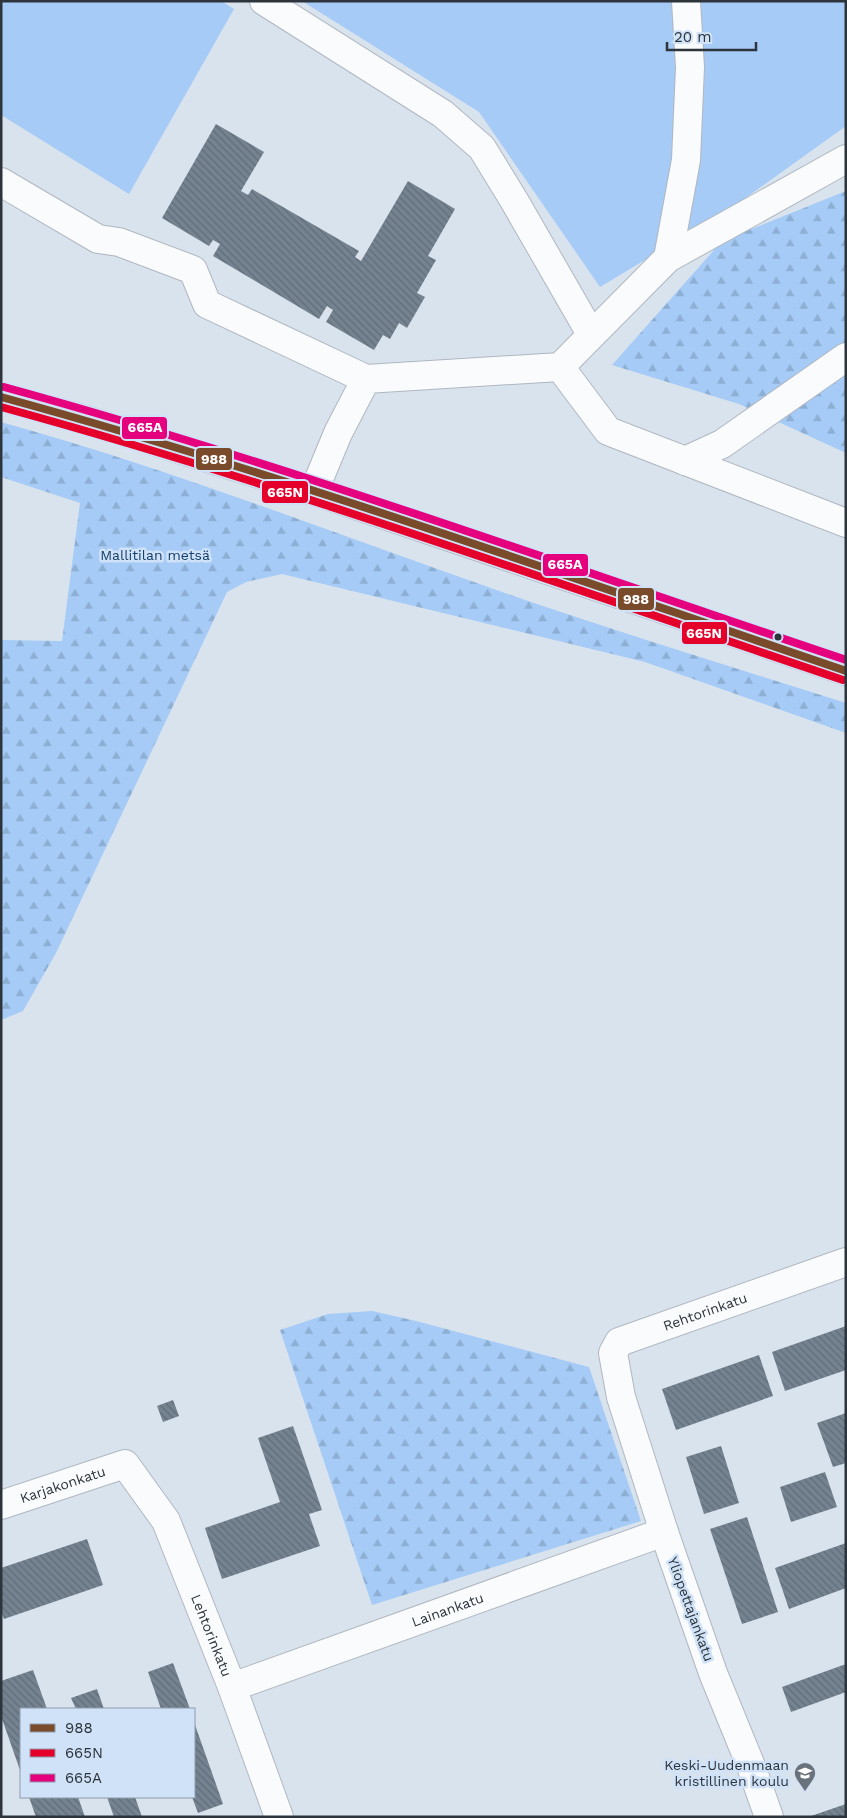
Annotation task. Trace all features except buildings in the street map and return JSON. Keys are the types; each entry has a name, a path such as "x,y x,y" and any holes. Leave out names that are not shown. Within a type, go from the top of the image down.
{"street":[{"path":"264,1 443,114 482,148 591,334"},
{"path":"668,258 686,160 690,68 686,1"},
{"path":"1,182 98,239 119,242 193,270 208,304 366,379 560,367 668,258 846,159"},
{"path":"685,460 722,444 846,357"},
{"path":"560,367 608,431 846,522"},
{"path":"314,492 338,433 366,379"},
{"path":"1,397 89,421 314,492 846,671"},
{"name":"Rehtorinkatu","path":"621,1397 613,1353 619,1342 846,1262"},
{"name":"Yliopettajankatu","path":"621,1397 664,1532 713,1673 751,1766 769,1817"},
{"name":"Karjakonkatu","path":"1,1505 125,1464"},
{"name":"Lehtorinkatu","path":"125,1464 166,1521 232,1687 279,1817"},
{"name":"Lainankatu","path":"232,1687 664,1532"}],"green space":[{"path":"1,1 221,1 234,9 129,194 1,115"},
{"path":"302,1 846,1 846,126 733,207 600,287 479,112"},
{"path":"846,191 846,453 739,404 612,365 722,241"},
{"name":"Mallitilan metsä","path":"1,422 201,485 531,602 846,703 846,733 645,662 282,574 246,582 227,592 56,953 23,1011 1,1020 1,640 62,641 80,503 1,477"},
{"path":"372,1311 589,1367 641,1521 372,1605 280,1330 328,1314"}],"transit line":[{"name":"665A","path":"4,387 216,449 321,483 846,660"},
{"name":"988","path":"1,397 108,427 320,493 846,671"},
{"name":"665N","path":"1,407 108,437 319,503 843,680"}],"place":[{"name":"Keski-Uudenmaan kristillinen koulu","path":"805,1792"}]}
